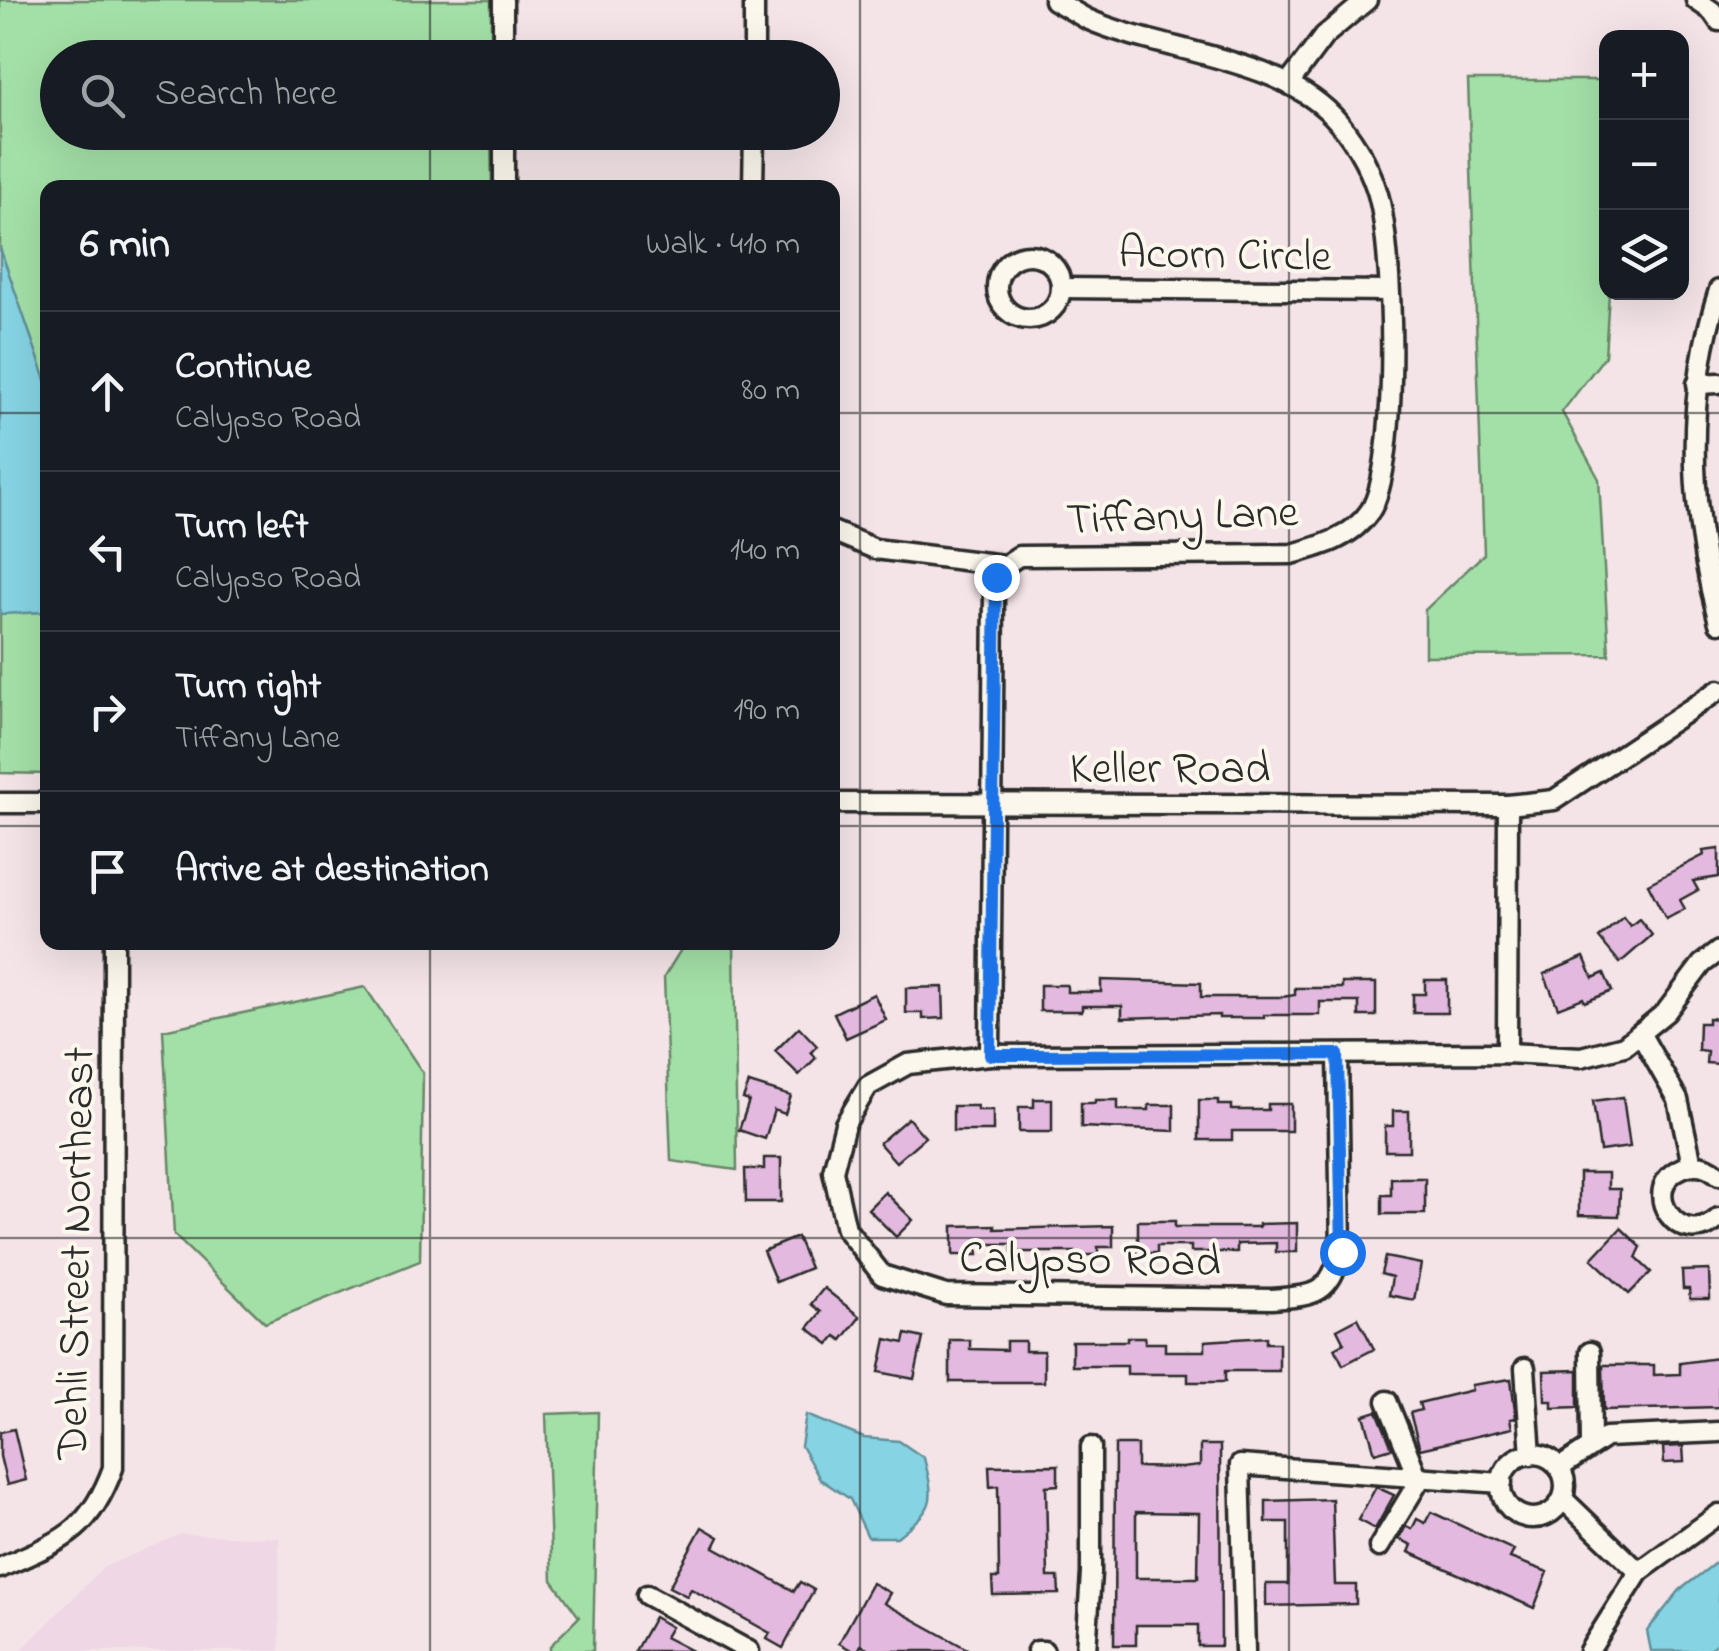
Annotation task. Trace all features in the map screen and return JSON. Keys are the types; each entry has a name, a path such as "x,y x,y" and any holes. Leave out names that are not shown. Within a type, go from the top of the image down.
{"street":[{"path":"504,0 504,40"},
{"path":"754,0 754,40"},
{"name":"Tiffany Lane","path":"990,1055 995,578 1018,556 1292,554 1325,545 1353,530 1368,514 1378,496 1384,466 1387,243 1377,188 1358,151 1332,116 1289,83 1088,19 1054,0"},
{"path":"1289,83 1324,36 1367,0"},
{"path":"1696,0 1719,21"},
{"path":"504,150 504,180"},
{"path":"754,150 754,180"},
{"name":"Acorn Circle","path":"1061,288 1389,291"},
{"path":"1719,290 1697,384 1694,488 1699,536 1719,623"},
{"path":"1697,384 1719,382"},
{"path":"840,534 875,549 1004,566"},
{"name":"Keller Road","path":"840,802 1508,805 1554,800 1719,690"},
{"path":"0,802 40,803"},
{"path":"1507,1053 1508,805"},
{"name":"Dehli Street Northeast","path":"0,1568 55,1543 82,1525 102,1498 113,1468 114,950"},
{"name":"Calypso Road","path":"1338,1054 1342,1252 1334,1277 1314,1295 946,1295 882,1274 846,1229 833,1172 845,1124 868,1086 908,1064 990,1055 1507,1053 1581,1057 1624,1046 1666,1012 1702,964 1719,952"},
{"path":"1640,1033 1678,1100 1692,1164"},
{"path":"1719,1175 1704,1165 1692,1164 1673,1172 1662,1191 1664,1210 1672,1221 1693,1230 1710,1226 1719,1218"},
{"path":"1590,1352 1591,1445"},
{"path":"1525,1368 1530,1455"},
{"path":"1387,1402 1419,1478"},
{"path":"1559,1468 1606,1437 1719,1432"},
{"path":"1086,1651 1091,1573 1091,1448"},
{"path":"1530,1455 1546,1458 1559,1468 1565,1480 1563,1499 1550,1513 1532,1518 1509,1506 1502,1483 1511,1464 1530,1455"},
{"path":"1245,1651 1240,1465 1502,1483"},
{"path":"1379,1547 1419,1478"},
{"path":"1563,1499 1639,1572"},
{"path":"1588,1651 1639,1572 1719,1514"},
{"path":"647,1595 749,1651"}],"shaded area":[{"path":"181,1534 279,1538 280,1651 20,1651 104,1567"}],"green space":[{"path":"0,0 491,0 491,40 40,40 40,150 491,150 492,180 40,180 40,774 0,773"},
{"path":"1468,80 1599,80 1599,300 1609,300 1605,356 1562,412 1599,479 1609,655 1425,656 1425,610 1484,554"},
{"path":"681,950 734,950 737,1170 671,1161 664,977"},
{"path":"365,987 423,1073 420,1261 265,1323 174,1235 163,1030"},
{"path":"598,1412 593,1651 550,1651 550,1646 579,1617 552,1580 546,1414"}],"water":[{"path":"0,248 40,363 40,612 0,614"},
{"path":"806,1415 864,1438 899,1441 924,1458 930,1496 919,1519 897,1537 868,1537 850,1499 820,1479 801,1446"},
{"path":"1719,1560 1719,1642 1706,1651 1651,1651 1647,1631 1680,1590"}],"building":[{"path":"1719,849 1719,877 1693,881 1698,890 1680,900 1685,909 1666,919 1648,884 1704,855 1703,851"},
{"path":"1623,917 1630,926 1639,919 1652,935 1620,963 1599,938"},
{"path":"1584,957 1593,978 1604,973 1612,991 1558,1008 1544,974"},
{"path":"1101,980 1201,983 1201,997 1282,997 1295,995 1295,988 1376,983 1376,1016 1359,1016 1359,1002 1320,1002 1320,1015 1264,1018 1122,1018 1122,1006 1040,1011 1040,985 1067,985 1067,992 1101,992"},
{"path":"1425,980 1447,980 1447,1013 1413,1013 1413,994 1425,994"},
{"path":"943,987 944,1018 923,1019 923,1013 906,1013 906,988"},
{"path":"874,994 886,1020 846,1038 834,1013"},
{"path":"1708,1018 1719,1019 1719,1064 1706,1063 1707,1051 1698,1050 1699,1023 1708,1023"},
{"path":"799,1027 817,1046 811,1052 816,1058 799,1075 775,1051"},
{"path":"749,1083 791,1096 785,1114 774,1110 765,1139 739,1130 749,1101 743,1099"},
{"path":"1623,1097 1630,1147 1600,1151 1593,1101"},
{"path":"1034,1099 1052,1099 1052,1132 1019,1132 1019,1107 1034,1107"},
{"path":"1118,1100 1118,1110 1174,1105 1174,1131 1081,1127 1081,1103"},
{"path":"1199,1100 1218,1100 1218,1105 1232,1105 1232,1110 1268,1110 1268,1104 1291,1104 1291,1131 1232,1131 1232,1140 1199,1140"},
{"path":"953,1106 993,1110 993,1131 953,1131"},
{"path":"1393,1111 1409,1111 1409,1151 1385,1151 1385,1126 1393,1126"},
{"path":"908,1118 925,1137 896,1162 879,1143"},
{"path":"764,1158 781,1158 781,1202 746,1202 745,1169 764,1169"},
{"path":"1579,1173 1608,1173 1608,1189 1620,1189 1619,1216 1579,1215"},
{"path":"1391,1178 1425,1178 1425,1214 1382,1214 1382,1195 1391,1195"},
{"path":"885,1192 913,1220 896,1237 868,1209"},
{"path":"1138,1221 1175,1221 1175,1227 1297,1223 1297,1252 1276,1252 1276,1243 1237,1244 1237,1252 1191,1252 1191,1246 1157,1246 1157,1253 1138,1253"},
{"path":"995,1225 995,1229 1113,1226 1113,1247 1098,1247 1098,1255 1075,1255 1012,1252 1012,1244 977,1244 978,1255 953,1255 953,1226"},
{"path":"1621,1228 1641,1247 1636,1258 1651,1272 1629,1294 1592,1259"},
{"path":"797,1237 810,1268 776,1282 763,1251"},
{"path":"1385,1257 1421,1264 1414,1300 1389,1295 1392,1277 1381,1274"},
{"path":"1709,1270 1710,1299 1690,1299 1689,1289 1683,1289 1682,1271"},
{"path":"824,1288 860,1317 842,1340 836,1336 829,1344 808,1328 821,1312 811,1304"},
{"path":"1358,1318 1374,1349 1343,1365 1335,1348 1344,1343 1337,1329"},
{"path":"906,1334 923,1338 914,1379 879,1372 886,1339 904,1343"},
{"path":"1127,1337 1145,1337 1145,1343 1165,1343 1165,1351 1205,1351 1205,1341 1266,1337 1266,1343 1279,1343 1279,1371 1225,1371 1225,1382 1188,1382 1188,1374 1127,1374 1127,1366 1072,1366 1072,1341 1127,1341"},
{"path":"950,1340 970,1340 970,1349 1006,1350 1006,1341 1025,1341 1025,1351 1044,1351 1044,1382 950,1382"},
{"path":"1718,1358 1719,1407 1604,1410 1603,1365 1654,1365 1654,1375 1680,1374 1680,1363"},
{"path":"1578,1370 1578,1407 1552,1408 1552,1401 1545,1401 1544,1371"},
{"path":"1511,1379 1516,1418 1510,1419 1512,1428 1420,1449 1410,1413 1421,1410 1419,1403 1472,1390 1471,1385"},
{"path":"1377,1411 1392,1448 1375,1453 1364,1415"},
{"path":"14,1429 26,1480 7,1485 0,1456 0,1432"},
{"path":"1115,1445 1137,1445 1137,1467 1182,1468 1200,1466 1200,1445 1220,1445 1221,1646 1198,1646 1198,1625 1136,1625 1136,1645 1114,1645","holes":["1136,1512 1199,1513 1198,1578 1136,1578"]},
{"path":"1683,1446 1684,1462 1664,1463 1663,1447"},
{"path":"1058,1465 1058,1485 1046,1486 1048,1577 1058,1577 1059,1594 993,1595 992,1578 999,1578 998,1486 990,1487 989,1466"},
{"path":"1376,1487 1394,1495 1375,1529 1358,1520"},
{"path":"1332,1499 1335,1585 1356,1585 1356,1604 1266,1606 1266,1584 1288,1584 1288,1522 1266,1522 1266,1501"},
{"path":"1431,1512 1514,1550 1510,1558 1548,1572 1534,1608 1409,1552 1412,1545 1399,1539 1406,1526 1412,1529 1417,1519 1425,1523"},
{"path":"702,1527 719,1537 714,1547 794,1591 800,1582 814,1590 783,1648 767,1639 770,1633 691,1589 687,1596 669,1587"},
{"path":"872,1583 890,1593 884,1603 971,1651 871,1651 861,1645 853,1651 839,1643"},
{"path":"654,1617 671,1627 665,1637 692,1651 635,1651"}],"route":[{"path":"996,577 990,1055 1338,1054 1342,1252"}]}
